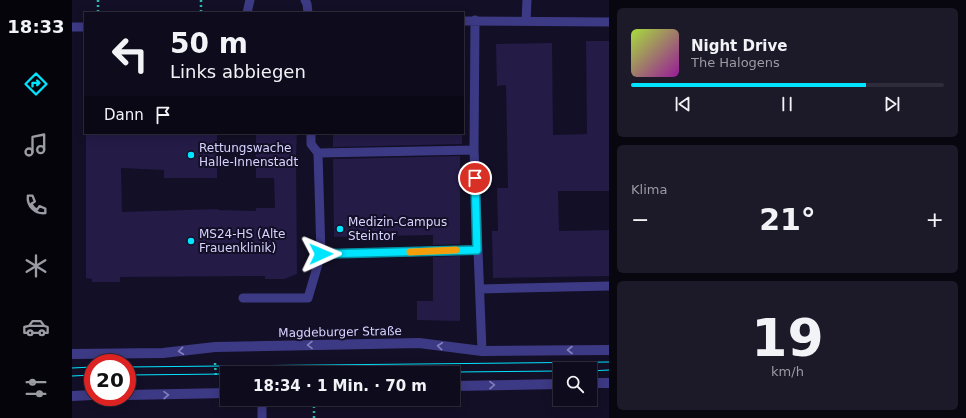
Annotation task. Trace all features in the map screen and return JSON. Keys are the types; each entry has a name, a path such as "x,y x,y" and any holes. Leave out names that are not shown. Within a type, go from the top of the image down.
{"street":[{"name":"Magdeburger Straße","path":"72,354 163,353 214,347 419,344 482,350 609,350"},
{"path":"597,384 609,383"},
{"path":"460,386 553,384"},
{"path":"136,395 220,394"},
{"path":"72,396 84,396"}],"lane":[{"path":"247,12 250,0"},
{"path":"305,0 308,12"},
{"path":"526,21 527,0"},
{"path":"464,20 609,22"},
{"path":"475,20 474,150 482,350"},
{"path":"72,27 84,27"},
{"path":"243,298 308,298 321,254 318,153 311,144 310,134"},
{"path":"318,153 474,150"},
{"path":"321,254 477,250"},
{"path":"480,289 609,286"},
{"path":"262,406 262,418"}],"path":[{"path":"98,0 98,12"},
{"path":"201,0 201,12"},
{"path":"214,347 220,382"},
{"path":"314,406 314,418"}],"building":[{"path":"586,41 609,41 609,191 558,191 559,231 609,230 609,276 493,278 492,231 498,231 497,188 508,188 506,85 497,86 496,44 552,43 553,135 587,134"},
{"path":"86,134 217,134 217,178 164,178 164,170 121,168 122,212 218,209 256,211 256,208 275,208 274,178 256,178 256,134 297,134 297,274 284,279 265,279 265,276 120,277 120,282 92,282 92,279 86,278"},
{"path":"333,134 462,134 462,144 333,147"},
{"path":"460,156 460,244 433,245 433,235 334,237 333,159"},
{"path":"460,256 460,321 417,320 417,301 433,301 433,257"}],"tram line":[{"path":"136,367 609,362"},
{"path":"72,368 84,367"},
{"path":"597,371 609,370"},
{"path":"460,372 553,371"},
{"path":"136,375 220,374"},
{"path":"72,376 84,375"}],"slow traffic":[{"path":"410,252 456,250"}],"place":[{"name":"Rettungswache Halle-Innenstadt","path":"191,155"},
{"name":"Medizin-Campus Steintor","path":"340,229"},
{"name":"MS24-HS (Alte Frauenklinik)","path":"191,241"}],"route":[{"path":"321,254 477,250 475,178"}]}
